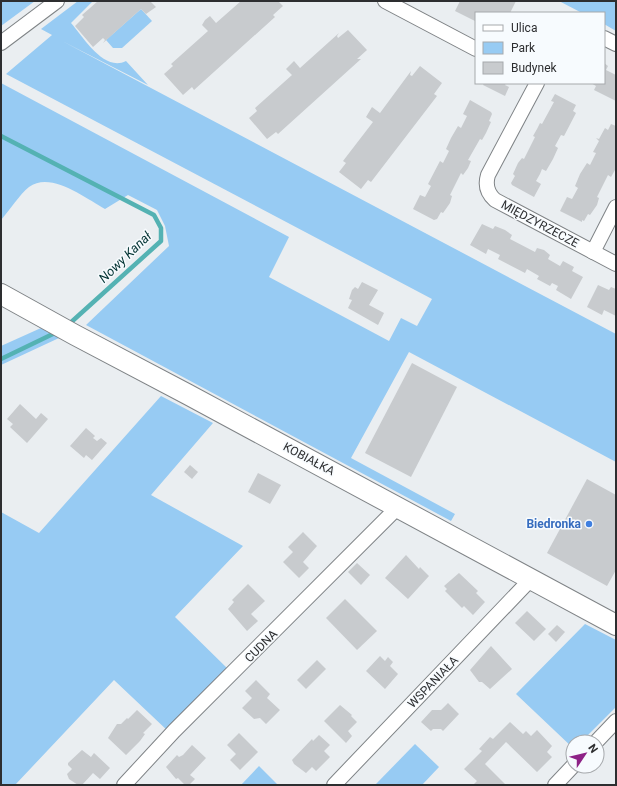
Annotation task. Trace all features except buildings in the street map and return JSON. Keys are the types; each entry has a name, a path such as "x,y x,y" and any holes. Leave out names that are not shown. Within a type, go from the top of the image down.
{"street":[{"path":"1,43 57,1"},
{"path":"385,1 475,48"},
{"path":"605,38 616,44"},
{"name":"MIĘDZYRZECZE","path":"536,84 488,175 487,189 495,200 616,264"},
{"path":"593,252 616,207"},
{"name":"KOBIAŁKA","path":"1,294 616,624"},
{"name":"CUDNA","path":"124,785 174,732 398,507"},
{"name":"WSPANIAŁA","path":"334,785 531,579"},
{"path":"604,734 616,721"},
{"path":"555,785 565,774"}],"green space":[{"path":"1,1 35,1 1,26"},
{"path":"78,1 93,1 71,23 88,45 102,58 110,62 118,63 126,61 148,85 62,41 616,334 616,462 409,352 351,458 455,514 451,521 86,325 169,246 165,226 157,210 128,195 105,209 68,188 47,182 38,183 29,187 18,198 1,220 1,83 289,237 269,277 389,341 401,318 417,326 432,299 6,74 52,35 41,29"},
{"path":"559,1 616,1 616,31 605,25 605,12 580,12"},
{"path":"141,9 152,21 122,48 113,48 106,40"},
{"path":"41,328 59,338 1,365 1,346"},
{"path":"161,396 213,423 151,495 243,546 175,617 229,670 169,732 114,680 15,785 1,785 1,512 39,533"},
{"path":"585,624 616,640 616,707 589,734 565,734 565,740 516,694"},
{"path":"415,744 439,767 422,785 375,785"},
{"path":"259,766 278,785 241,785"}],"waterway":[{"name":"Nowy Kanał","path":"1,136 154,215 161,228 161,241 68,325"},
{"name":"Nowy Kanał","path":"1,359 57,332"}],"place":[{"name":"Biedronka","path":"589,524"}]}
